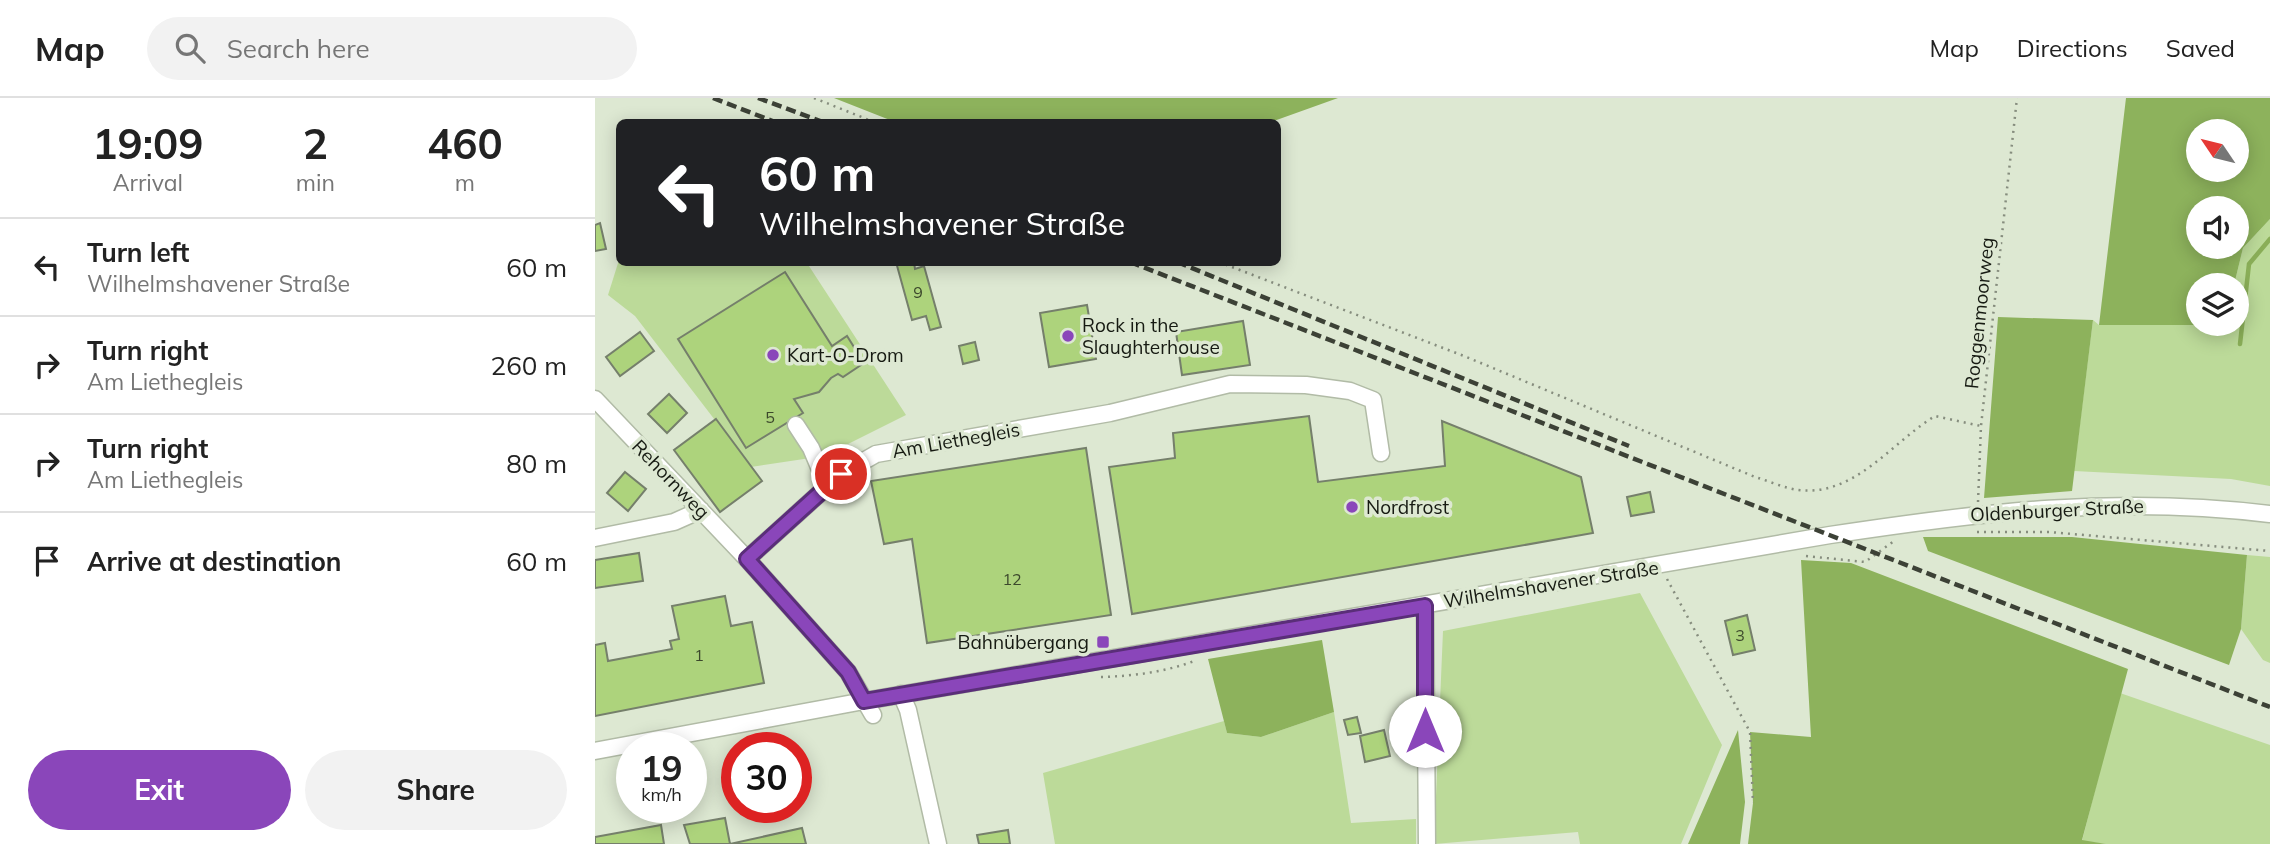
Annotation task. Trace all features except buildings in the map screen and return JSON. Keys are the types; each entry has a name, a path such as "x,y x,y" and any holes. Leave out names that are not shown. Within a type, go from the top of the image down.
{"street":[{"name":"Am Liethegleis","path":"747,559 841,474 876,454 1109,414 1230,384 1307,385 1350,391 1373,400 1381,453"},
{"name":"Rehornweg","path":"595,399 747,559"},
{"path":"796,425 811,449 827,486"},
{"name":"Oldenburger Straße","path":"1844,533 1977,513 2122,504 2225,508 2270,514"},
{"path":"595,537 674,522 701,510"},
{"name":"Wilhelmshavener Straße","path":"595,751 901,694 1425,606 1663,575 1844,533"},
{"path":"747,559 848,672 873,715"},
{"path":"1425,606 1427,844"},
{"path":"901,694 908,710 938,844"}],"path":[{"path":"814,98 866,119"},
{"name":"Roggenmoorweg","path":"1980,532 1977,513 1981,426 2017,98"},
{"path":"1229,266 1464,356 1755,477 1798,490 1825,487 1854,478 1880,460 1912,430 1935,416 1981,426"},
{"path":"1966,532 2049,532 2270,551"},
{"path":"1803,556 1865,562 1897,540"},
{"path":"1663,575 1680,577"},
{"path":"1663,575 1750,732 1753,803"}],"green space":[{"path":"834,98 1338,98 1279,119 887,119"},
{"path":"2126,98 2270,98 2270,219 2249,242 2249,196 2186,196 2186,259 2240,259 2237,273 2186,273 2186,325 2099,325"},
{"path":"2270,219 2270,486 2231,479 2074,471 2093,320 2099,325 2186,324 2186,336 2249,336 2249,273 2237,273 2240,259 2249,259 2249,242"},
{"path":"617,266 809,266 906,415 824,456 751,467 635,316 608,295"},
{"path":"1998,317 2093,320 2072,491 1984,498"},
{"path":"1923,537 2072,537 2247,555 2241,629 2229,665 1928,551"},
{"path":"2247,555 2270,557 2270,663 2263,660 2241,629"},
{"path":"1801,560 1851,563 2128,669 2082,840 2106,844 1748,844 1753,803 1750,732 1811,737"},
{"path":"1640,593 1722,745 1681,844 1580,844 1578,832 1434,844 1443,631"},
{"path":"1322,640 1334,712 1261,737 1227,733 1208,659"},
{"path":"2120,693 2270,745 2270,844 2106,844 2082,841"},
{"path":"1334,712 1351,823 1416,819 1416,844 1055,844 1043,773 1224,721 1227,733 1261,737"},
{"path":"1738,730 1745,802 1740,844 1688,844"}],"waterway":[{"path":"2240,344 2249,264 2270,239"}],"railway":[{"path":"713,98 767,119"},
{"path":"758,98 815,119"},
{"path":"1140,266 2270,707"},
{"path":"1187,266 1629,446"}],"place":[{"name":"Rock in the Slaughterhouse","path":"1068,336"},
{"name":"Kart-O-Drom","path":"773,355"},
{"name":"Nordfrost","path":"1352,507"},
{"name":"Bahnübergang","path":"1103,642"}],"route":[{"path":"841,474 747,559 848,672 864,701 1425,606 1425,731"}]}
